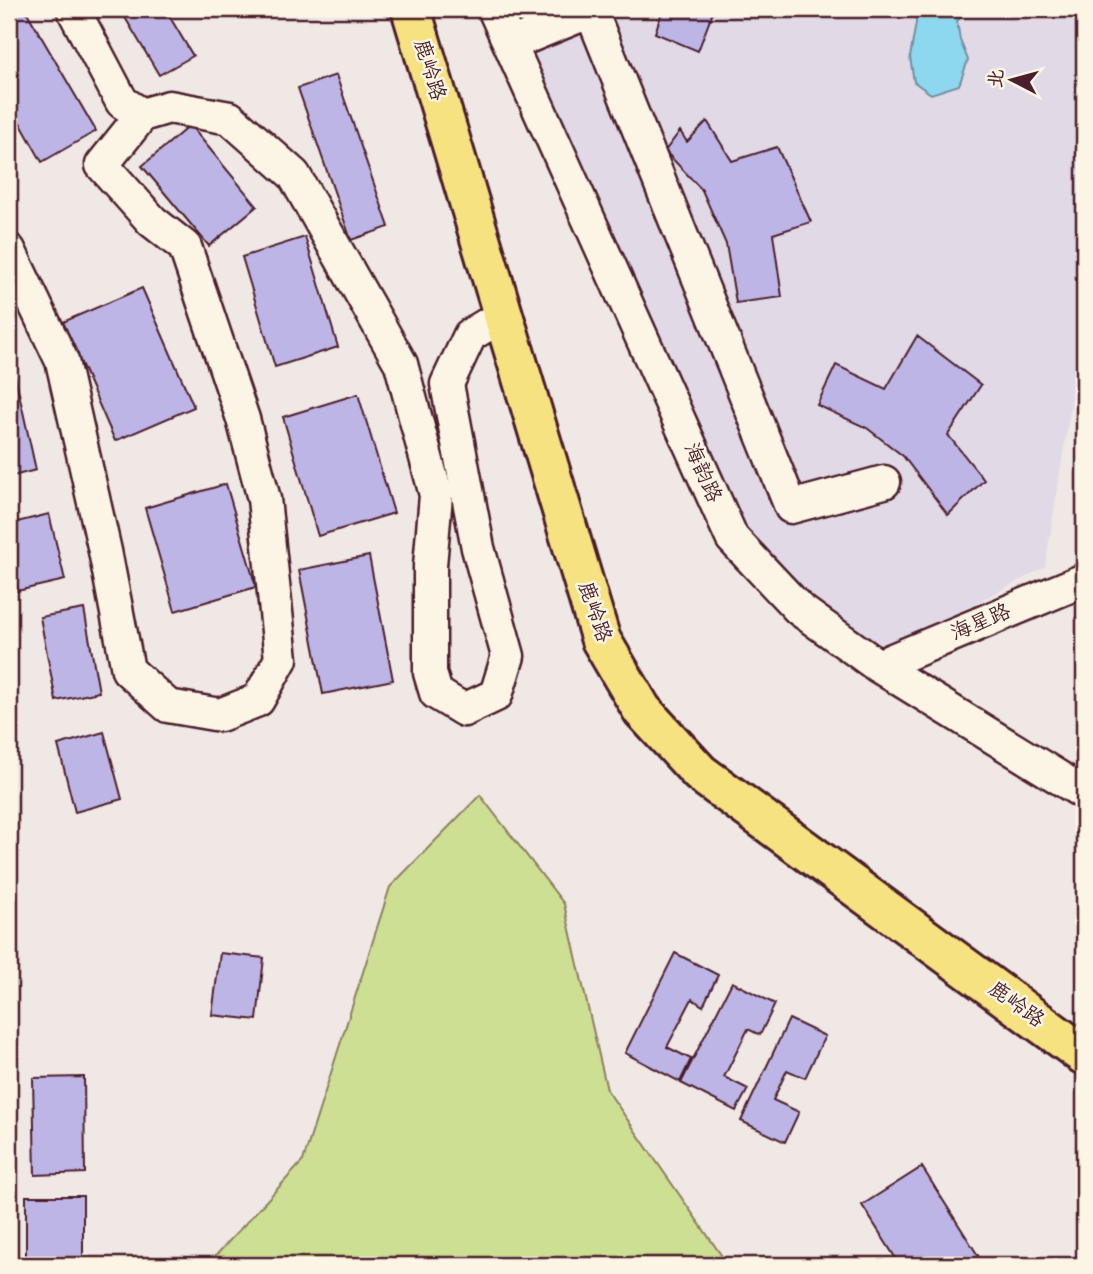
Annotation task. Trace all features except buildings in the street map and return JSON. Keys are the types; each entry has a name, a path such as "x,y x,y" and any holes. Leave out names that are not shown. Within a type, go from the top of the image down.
{"main road":[{"name":"鹿岭路","path":"411,9 601,640 642,710 700,773 1084,1055"}],"street":[{"path":"73,9 122,102 142,115"},
{"name":"海韵路","path":"494,9 732,538 799,609 878,666 1084,793"},
{"path":"510,44 591,10 790,507 884,482"},
{"path":"9,250 62,360 105,551 128,670 168,706 220,715 258,700 281,659 264,499 243,419 185,247 152,221 102,165 142,115 169,107 230,118 294,175 401,364 436,495 430,566 430,673 436,693 464,710 496,695 508,656 478,548 447,384 470,335 503,314"},
{"name":"海星路","path":"878,666 1084,580"}],"shaded area":[{"path":"510,9 1076,9 1084,45 1084,323 1045,567 885,651 801,604 732,534"}],"green space":[{"path":"480,795 564,904 607,1090 728,1265 207,1265 303,1161 390,887"}],"water":[{"path":"916,9 968,9 957,21 960,40 968,60 959,85 931,94 914,82 910,57"}]}
